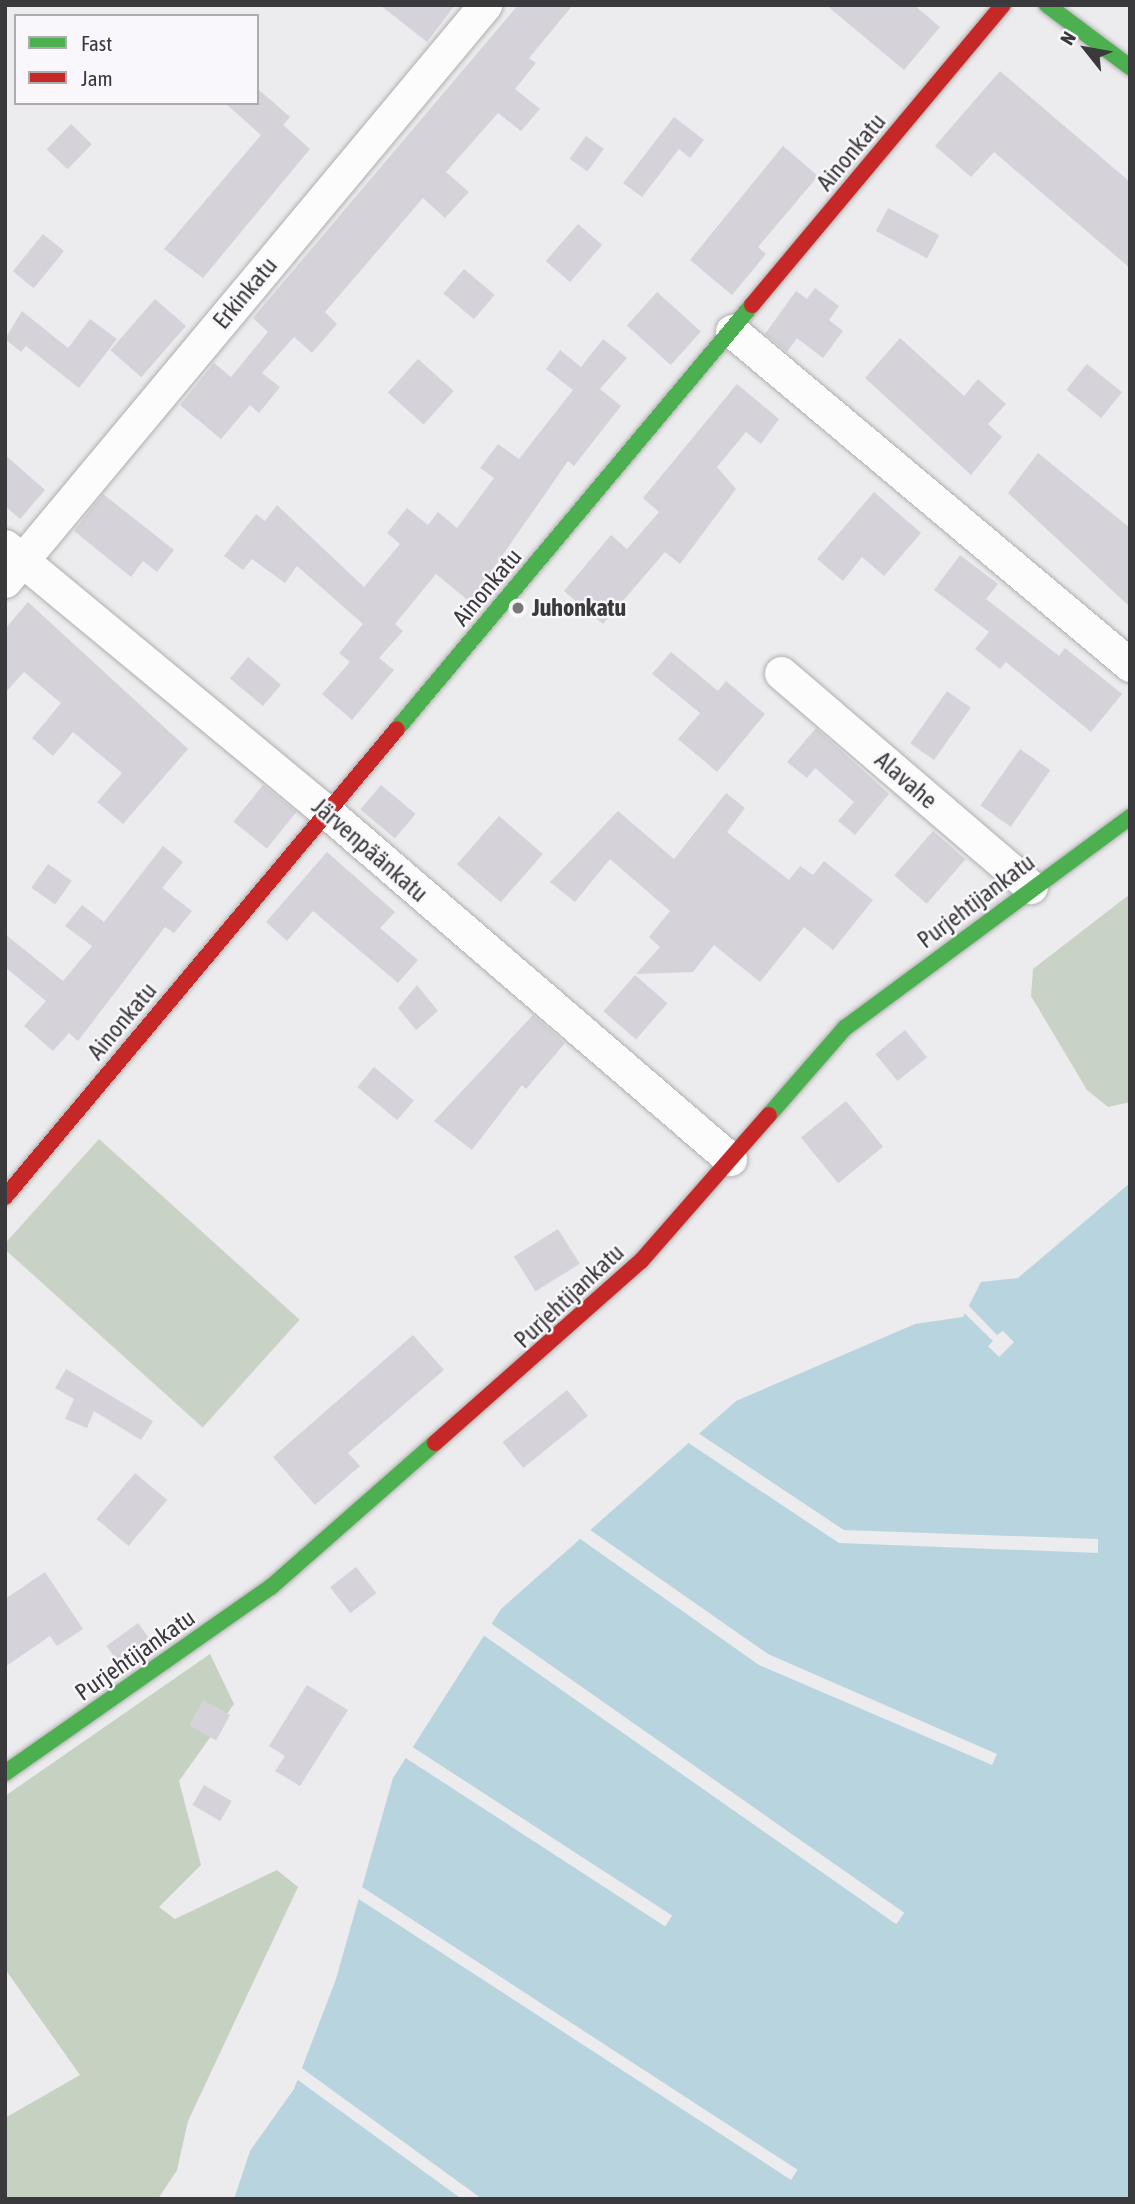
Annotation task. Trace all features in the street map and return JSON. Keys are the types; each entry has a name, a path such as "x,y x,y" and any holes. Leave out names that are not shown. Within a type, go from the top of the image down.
{"street":[{"name":"Erkinkatu","path":"11,563 485,5"},
{"name":"Ainonkatu","path":"5,1197 1003,5"},
{"path":"1047,5 1130,67"},
{"path":"732,331 1130,666"},
{"name":"Järvenpäänkatu","path":"11,563 327,812 730,1159"},
{"name":"Alavahe","path":"781,673 1031,887"},
{"name":"Purjehtijankatu","path":"5,1773 271,1587 641,1261 845,1028 1031,887 1130,817"}],"green space":[{"path":"1130,894 1130,1102 1108,1107 1087,1090 1031,996 1033,969"},
{"path":"99,1139 300,1320 203,1427 5,1249 5,1243"},
{"path":"210,1654 234,1704 179,1781 201,1865 159,1907 175,1919 277,1870 298,1887 188,2121 177,2170 158,2199 5,2199 5,2118 80,2075 5,1969 5,1796"}],"water":[{"path":"1130,1183 1130,2199 234,2199 250,2151 294,2089 336,1979 393,1778 501,1609 736,1401 915,1324 963,1317 981,1282 1018,1278"}],"pier":[{"path":"966,1303 997,1335 1003,1331 1014,1342 999,1357 988,1346 993,1341 962,1311"},
{"path":"695,1431 844,1530 1098,1539 1098,1553 839,1543 684,1440"},
{"path":"586,1527 768,1654 997,1754 992,1765 759,1665 576,1536"},
{"path":"489,1622 904,1913 896,1924 481,1633"},
{"path":"408,1744 672,1916 665,1926 401,1755"},
{"path":"359,1885 798,2170 791,2180 352,1895"},
{"path":"299,2066 482,2199 462,2199 292,2076"}],"building":[{"path":"380,5 455,5 427,42"},
{"path":"518,5 573,5 529,58 536,63 515,89 540,109 521,131 498,113 446,172 469,192 445,218 423,198 325,312 337,324 312,353 294,337 262,373 280,387 259,413 250,405 221,439 180,405 214,363 231,377 268,332 253,318"},
{"path":"826,5 914,5 940,27 904,70"},
{"path":"1000,71 1130,182 1130,268 994,152 971,177 935,146"},
{"path":"259,90 290,117 283,125 310,149 203,278 164,249 261,135 227,105 259,105"},
{"path":"674,117 704,140 690,158 679,149 642,197 623,183"},
{"path":"71,124 92,144 68,169 47,149"},
{"path":"586,136 604,149 587,172 570,159"},
{"path":"783,146 818,176 758,247 766,254 732,295 690,260"},
{"path":"888,208 939,235 927,258 876,231"},
{"path":"578,224 602,245 570,282 546,261"},
{"path":"43,234 64,251 34,288 13,271"},
{"path":"464,269 495,295 474,319 443,294"},
{"path":"815,288 839,306 829,320 843,331 823,358 797,338 787,352 765,334 796,291 807,299"},
{"path":"657,292 701,331 671,365 627,325"},
{"path":"155,299 186,326 141,377 110,350"},
{"path":"22,311 68,348 90,319 117,339 79,388 26,346 21,352 5,339"},
{"path":"900,338 964,396 978,379 1006,404 988,424 1002,437 971,475 865,378"},
{"path":"603,339 627,358 600,389 621,406 574,466 568,461 470,602 436,574 395,624 403,631 379,658 394,670 352,720 322,694 350,662 339,653 363,624 297,566 285,583 252,559 243,570 224,556 256,514 265,521 277,505 364,587 400,544 387,533 407,508 428,525 438,512 457,528 494,478 480,468 498,444 519,459 573,390 546,369 560,350 581,367"},
{"path":"418,359 454,391 424,425 388,392"},
{"path":"1087,364 1122,392 1101,418 1066,390"},
{"path":"737,384 779,419 761,444 746,432 717,467 736,489 680,564 665,552 603,624 564,591 611,535 627,549 659,512 643,498"},
{"path":"1038,453 1130,528 1130,607 1008,493"},
{"path":"5,455 45,490 20,519 5,506"},
{"path":"874,492 921,533 884,576 862,557 843,581 817,559"},
{"path":"103,494 174,550 157,572 143,561 131,577 74,531"},
{"path":"960,555 998,584 986,599 1059,656 1065,648 1122,694 1091,732 1006,662 1000,669 975,649 989,632 934,590"},
{"path":"28,602 188,749 123,824 97,802 122,773 73,732 53,756 32,738 61,703 24,672 5,693 5,629"},
{"path":"671,652 718,691 726,681 765,714 717,772 678,739 700,713 652,674"},
{"path":"248,657 281,685 263,706 230,678"},
{"path":"947,691 971,708 934,760 910,743"},
{"path":"816,728 889,794 855,835 838,821 854,802 815,768 807,778 787,762"},
{"path":"1020,749 1050,770 1011,827 980,806"},
{"path":"263,785 296,812 267,849 233,822"},
{"path":"381,785 415,814 395,838 360,810"},
{"path":"726,793 745,808 727,832 789,880 800,866 813,875 824,861 873,900 833,950 804,927 760,982 714,945 693,972 636,974 660,947 649,937 670,911 610,859 575,902 550,882 618,811 674,859"},
{"path":"499,816 543,854 501,902 457,864"},
{"path":"933,831 965,859 927,904 894,876"},
{"path":"163,846 183,862 162,888 192,911 174,933 165,927 78,1041 69,1033 53,1051 24,1026 46,1001 5,967 5,934 63,981 92,946 65,926 82,905 104,922"},
{"path":"327,852 395,912 380,928 418,960 398,983 313,911 287,941 266,922"},
{"path":"48,864 72,881 55,904 31,888"},
{"path":"635,975 667,1003 636,1039 604,1011"},
{"path":"417,985 438,1011 416,1030 398,1008"},
{"path":"533,1015 565,1043 526,1089 522,1085 472,1150 434,1121"},
{"path":"905,1030 927,1057 897,1081 875,1054"},
{"path":"374,1067 414,1100 397,1120 357,1087"},
{"path":"846,1101 883,1147 838,1183 801,1138"},
{"path":"558,1229 580,1264 536,1291 514,1257"},
{"path":"413,1335 444,1370 348,1453 360,1466 315,1505 273,1457"},
{"path":"66,1369 153,1421 141,1440 94,1411 87,1428 65,1419 74,1399 55,1388"},
{"path":"567,1390 588,1416 523,1468 502,1442"},
{"path":"135,1473 167,1500 129,1546 96,1519"},
{"path":"356,1567 376,1593 350,1613 330,1587"},
{"path":"45,1572 83,1629 57,1646 50,1636 5,1667 5,1599"},
{"path":"138,1623 152,1642 121,1665 106,1646"},
{"path":"307,1685 348,1710 300,1786 275,1771 285,1756 269,1746"},
{"path":"203,1700 230,1715 216,1740 189,1725"},
{"path":"204,1785 232,1801 220,1821 192,1805"}],"traffic: fast":[{"path":"1047,5 1130,67"},
{"path":"397,729 752,305"},
{"path":"769,1115 845,1028 1130,817"},
{"path":"5,1773 271,1587 435,1443"}],"traffic: jam":[{"path":"752,305 1003,5"},
{"path":"5,1197 397,729"},
{"path":"435,1443 641,1261 769,1115"}],"place":[{"name":"Juhonkatu","path":"518,608"}]}
